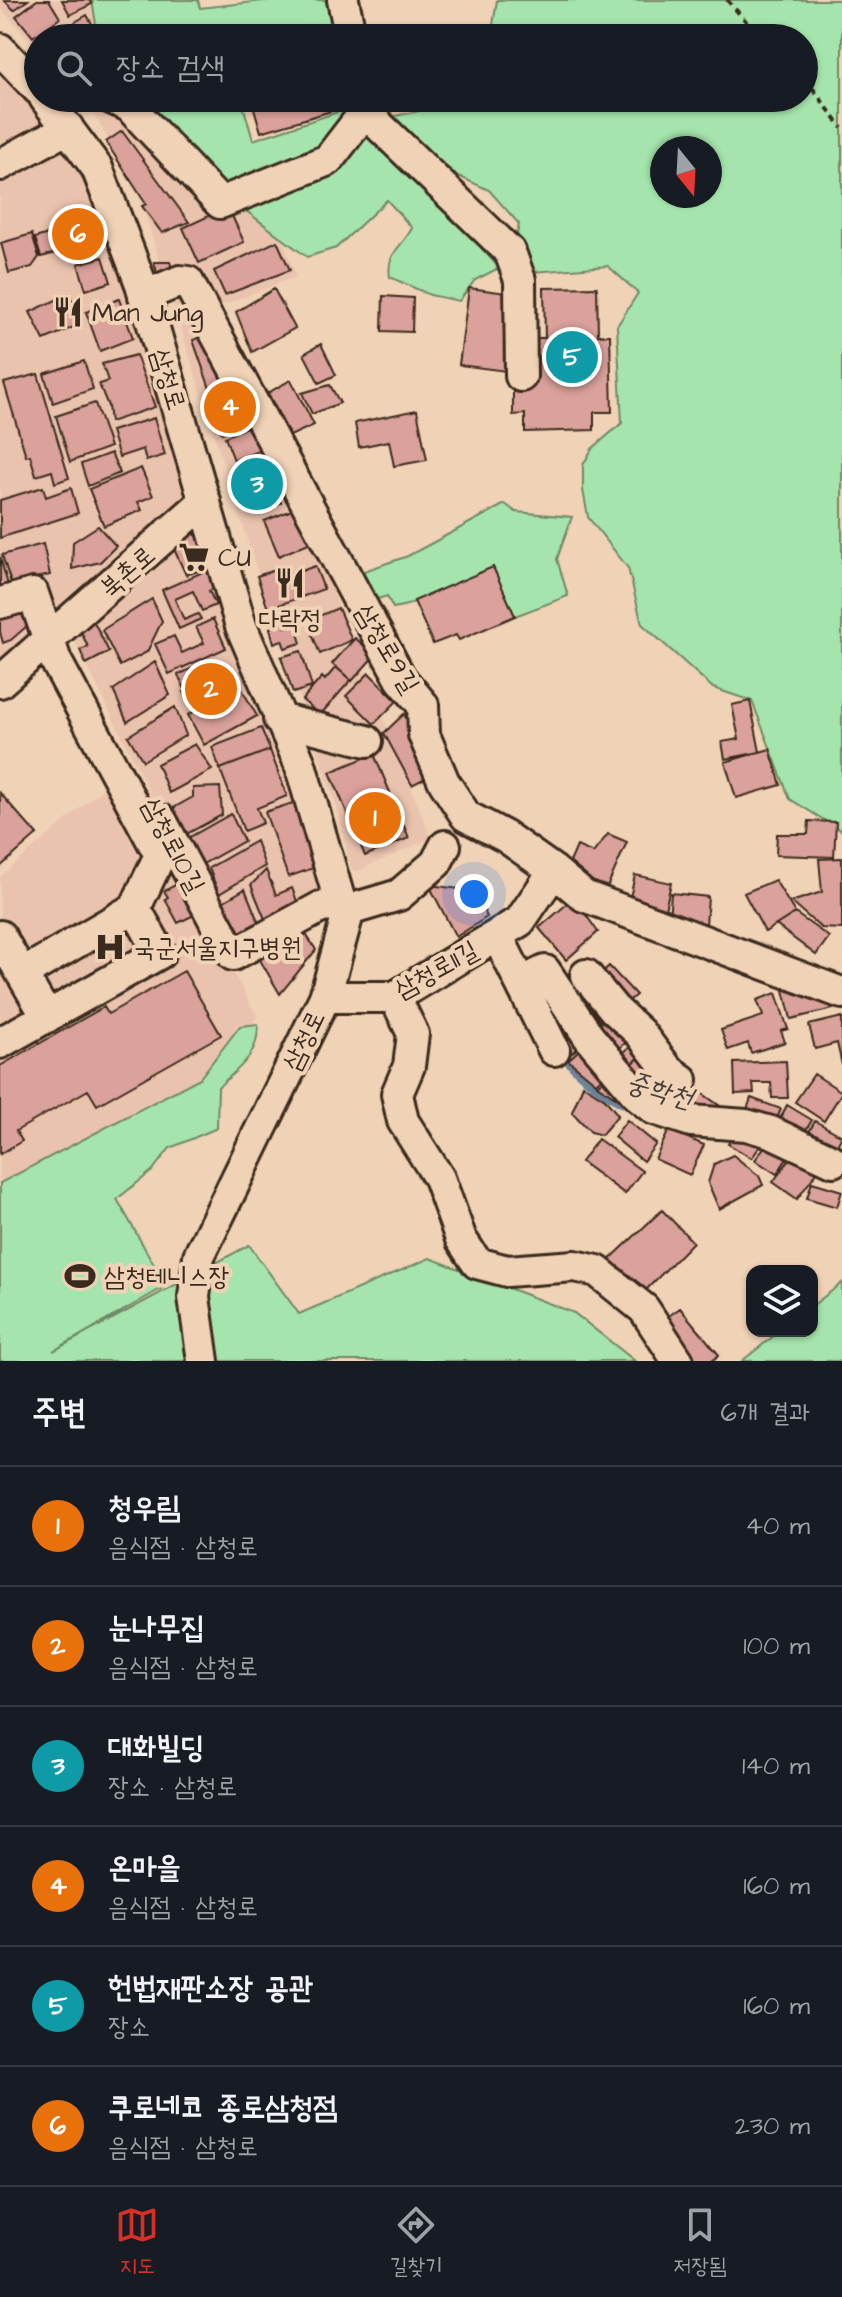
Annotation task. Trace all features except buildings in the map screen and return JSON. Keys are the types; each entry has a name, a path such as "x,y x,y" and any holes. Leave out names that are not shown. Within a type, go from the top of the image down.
{"street":[{"path":"343,0 348,24"},
{"path":"0,49 24,74"},
{"name":"삼청로","path":"56,112 97,168 125,240 241,626 300,764 345,907 325,997 199,1256 194,1297 203,1361"},
{"path":"135,112 220,203 328,160 359,112"},
{"path":"370,112 404,151 510,252 520,280 521,376"},
{"path":"0,165 68,128"},
{"name":"삼청로9길","path":"144,296 180,281 188,282 401,679 423,705 424,735 444,782 466,816 506,837 584,896 842,993"},
{"name":"북촌로","path":"0,682 205,501"},
{"path":"0,603 33,594 48,641 160,855 135,908 22,974"},
{"name":"북촌로","path":"0,654 48,641"},
{"name":"삼청로10길","path":"48,641 70,649 233,955 321,907 345,907"},
{"path":"279,719 367,741"},
{"path":"345,907 399,895 436,863 445,846"},
{"name":"삼청로11길","path":"325,997 395,997 520,921 554,871"},
{"path":"0,1043 160,953 135,908"},
{"name":"삼청로11길","path":"497,935 554,1050"},
{"path":"0,936 47,1017"},
{"path":"521,983 545,971 589,1037 638,1096 654,1109 691,1121 746,1125 771,1132 833,1161"},
{"path":"586,975 614,1009 640,1033 668,1070 682,1080"},
{"path":"395,997 413,1034 409,1066 397,1094 403,1121 439,1178 461,1239 477,1263 507,1271 575,1266 597,1271 644,1309 678,1361"}],"path":[{"path":"727,0 748,24"},
{"path":"818,95 842,128"}],"shaded area":[{"path":"0,0 93,0 105,24 24,24 24,34 0,7"},
{"path":"0,69 24,92 24,112 43,112 72,152 90,186 108,234 188,491 81,596 0,665"},
{"path":"92,112 149,112 282,238 296,277 215,308 282,464 431,838 355,872 351,868 336,804 271,615 140,199 125,166"},
{"path":"182,528 207,534 233,648 246,677 275,725 324,867 318,902 233,943 177,848 69,629"},
{"name":"국군서울지구병원","path":"113,780 162,841 257,1016 220,1079 0,1194 0,877"}],"green space":[{"path":"92,0 198,0 200,8 272,0 329,0 331,23 324,24 96,24"},
{"path":"497,0 842,0 842,831 790,799 752,701 713,688 642,624 628,568 588,517 583,465 592,449 622,423 617,326 638,293 608,266 533,272 516,240 519,224 489,190 458,176 386,118 414,112 818,112 818,24 493,24"},
{"path":"133,112 245,112 253,140 338,112 361,112 499,268 475,280 459,301 430,295 390,277 390,262 412,228 387,200 336,248 307,257 225,195"},
{"path":"505,504 516,512 572,517 557,559 568,596 515,616 493,567 407,605 393,608 387,596 365,603 352,575 408,556"},
{"path":"258,1024 252,1052 218,1087 217,1128 170,1148 152,1171 117,1199 166,1286 53,1351 249,1245 299,1314 430,1258 574,1313 635,1361 0,1361 0,1183 200,1078 240,1026"},
{"path":"842,1283 842,1361 742,1361 772,1337 818,1337 818,1301"}],"waterway":[{"name":"중학천","path":"561,1053 581,1075 605,1094 622,1104 633,1100"}],"place":[{"name":"쿠로네코 종로삼청점","path":"78,234"},
{"name":"Man Jung","path":"68,312"},
{"name":"헌법재판소장 공관","path":"572,357"},
{"name":"온마을","path":"230,407"},
{"name":"대화빌딩","path":"257,484"},
{"name":"CU","path":"194,557"},
{"name":"다락정","path":"290,583"},
{"name":"눈나무집","path":"211,689"},
{"name":"청우림","path":"375,818"},
{"name":"국군서울지구병원","path":"110,947"},
{"name":"삼청테니스장","path":"80,1276"}]}
